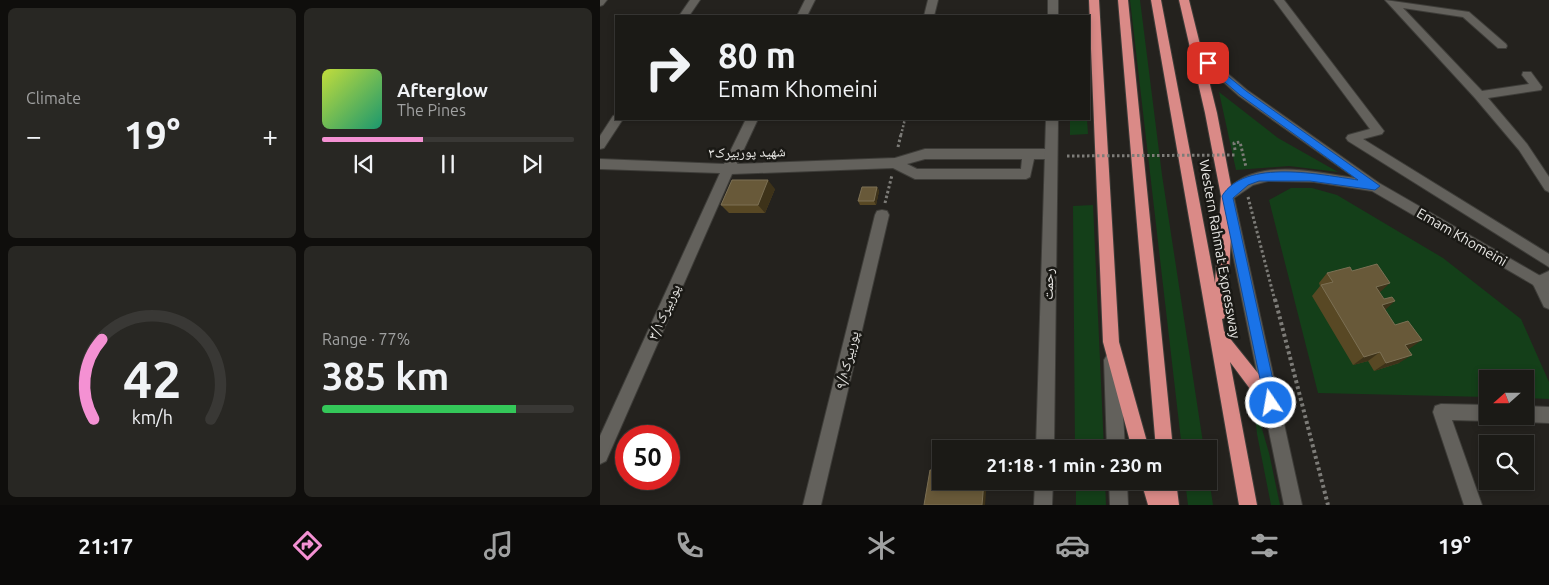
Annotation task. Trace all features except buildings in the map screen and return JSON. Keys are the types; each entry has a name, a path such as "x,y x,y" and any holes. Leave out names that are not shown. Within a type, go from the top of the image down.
{"highway":[{"path":"1094,0 1111,342 1138,440"},
{"path":"1124,0 1164,440"},
{"name":"Western Rahmat Expressway","path":"1156,0 1219,335 1248,505"},
{"path":"1184,0 1228,196 1219,335 1271,403"},
{"path":"1153,490 1157,505"},
{"path":"1169,490 1170,505"}],"street":[{"path":"685,15 694,0"},
{"path":"802,15 810,0"},
{"path":"929,15 933,0"},
{"path":"1053,0 1053,15"},
{"path":"1279,0 1378,131 1352,138 1549,261"},
{"path":"1392,2 1466,14 1502,46"},
{"path":"1392,2 1479,95 1523,147 1549,187"},
{"name":"Emam Khomeini","path":"1197,53 1243,93 1375,186 1546,282"},
{"path":"1479,95 1537,87 1527,75"},
{"path":"600,145 616,120"},
{"name":"پوربیرک۳/۱","path":"601,452 752,120"},
{"name":"رحمت","path":"1044,440 1052,120"},
{"path":"895,163 925,154 1051,154"},
{"path":"895,163 915,174 1026,174 1029,154"},
{"name":"شهید پوربیرک۳","path":"600,164 728,169 895,163"},
{"name":"Emam Khomeini","path":"1228,196 1243,176 1310,177 1375,186"},
{"path":"1228,196 1293,505"},
{"name":"پوربیرک۹/۸","path":"812,505 882,215"},
{"path":"1546,282 1549,302"},
{"path":"1111,342 1116,440"},
{"path":"1472,505 1441,412 1479,413"},
{"path":"1534,414 1549,415"},
{"path":"1043,505 1044,490"},
{"path":"1118,490 1119,505"}],"path":[{"path":"882,215 905,120"},
{"path":"1067,156 1236,155 1234,143 1240,142 1247,171 1243,176 1328,505"}],"green space":[{"path":"1130,0 1140,0 1162,175 1203,440 1181,440"},
{"path":"1219,92 1278,138 1338,172 1289,166 1236,170"},
{"path":"1070,120 1087,120 1088,134 1070,135"},
{"path":"1291,188 1312,188 1337,195 1443,258 1521,319 1549,382 1549,399 1534,398 1534,370 1479,370 1479,397 1318,393 1269,200"},
{"path":"1093,205 1104,440 1075,440 1073,206"},
{"path":"1253,398 1269,453 1280,505 1271,505 1257,434"},
{"path":"1076,490 1105,490 1106,505 1076,505"},
{"path":"1186,490 1211,490 1213,505 1188,505"}],"route":[{"path":"1208,63 1243,93 1375,186 1310,177 1258,177 1244,182 1228,196 1271,403"}]}
